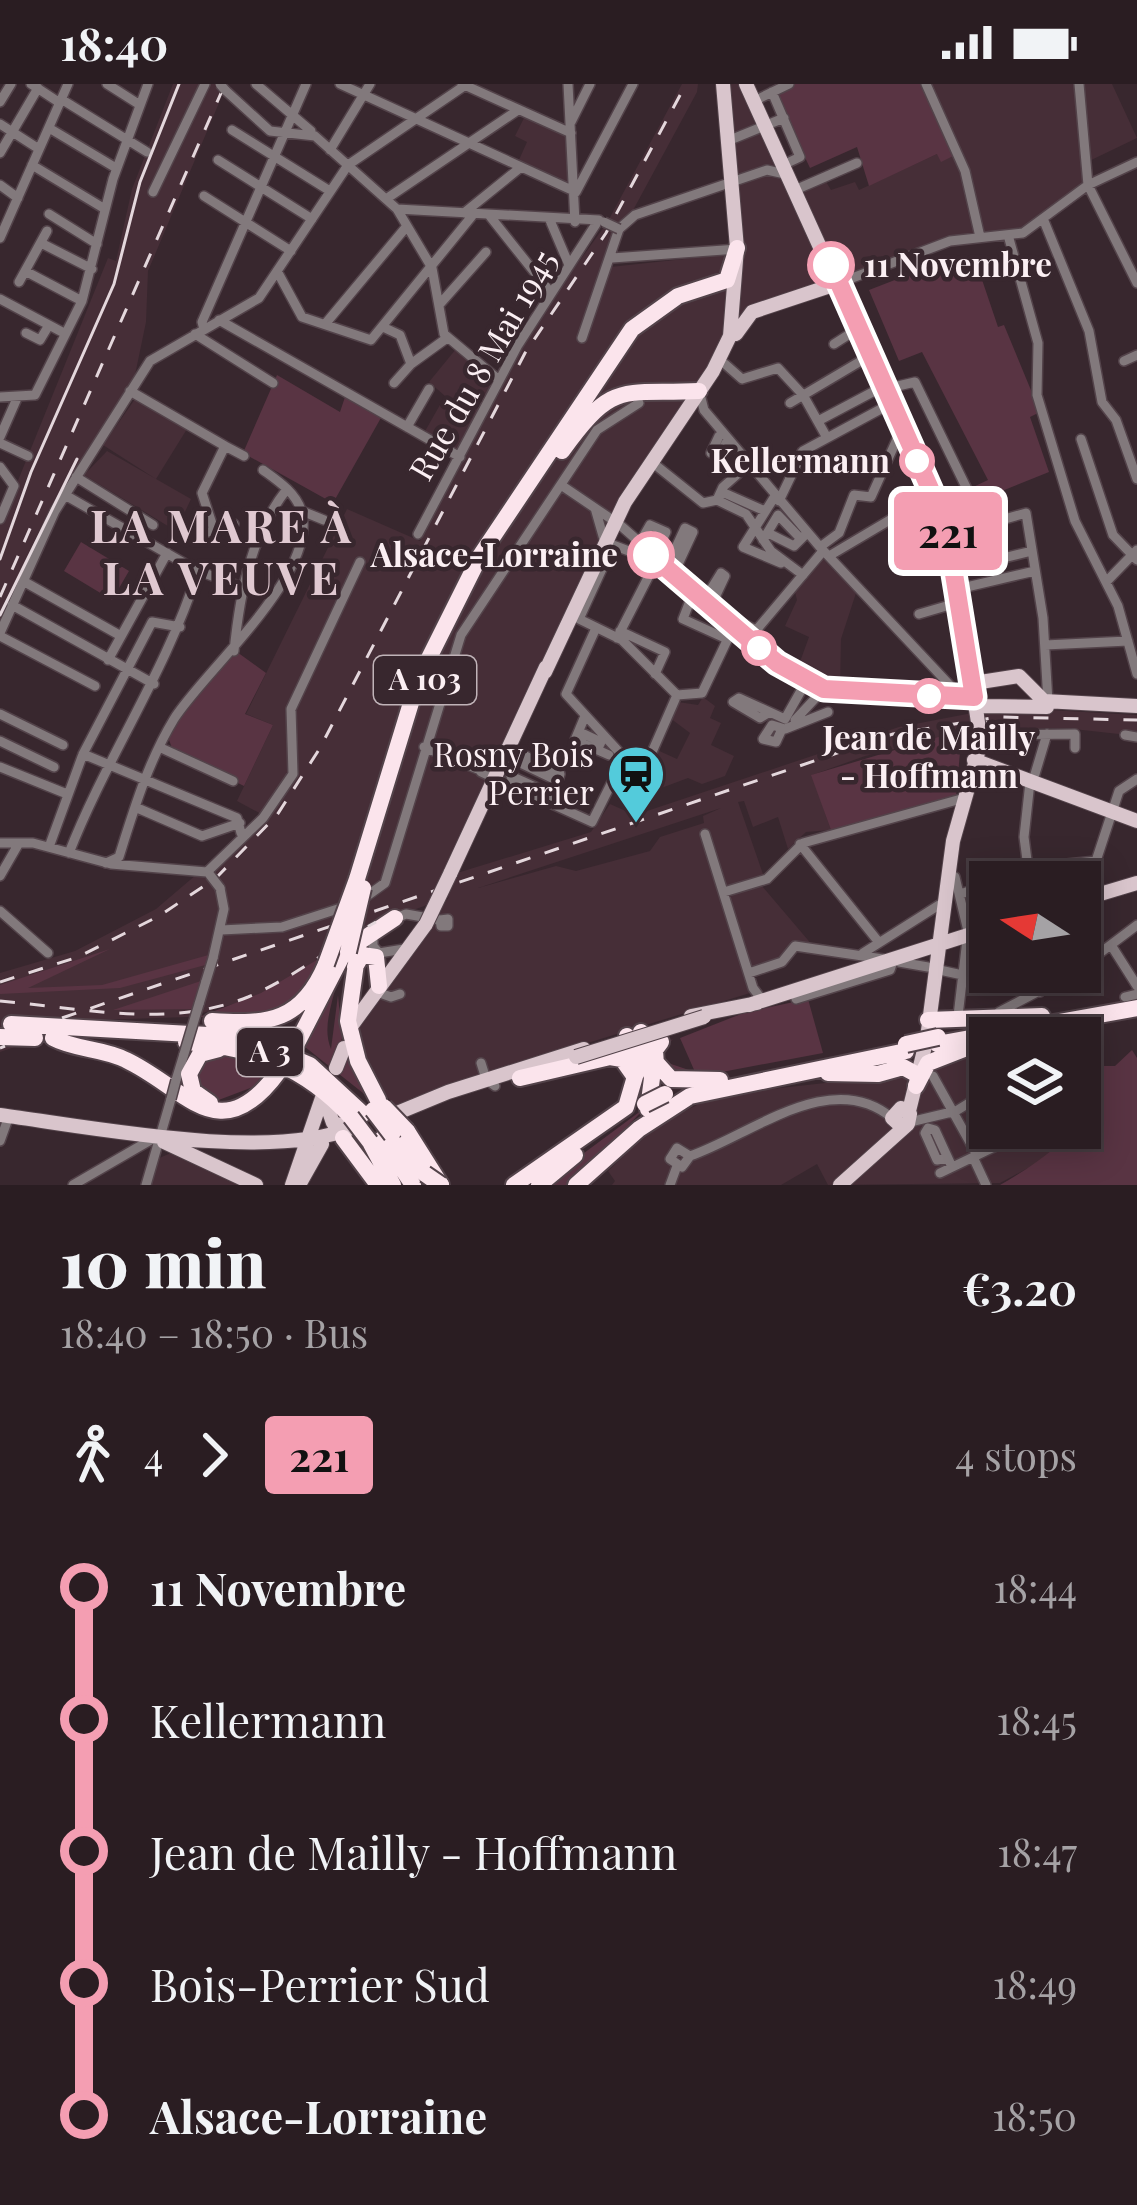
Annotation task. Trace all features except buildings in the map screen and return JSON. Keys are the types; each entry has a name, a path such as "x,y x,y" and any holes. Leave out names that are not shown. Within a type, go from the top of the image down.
{"highway":[{"name":"A 103","path":"362,878 418,680 480,556 632,329 662,304 727,280 739,251"},
{"name":"A 103","path":"362,878 424,683 486,561 591,414 634,391 698,397"},
{"path":"294,1041 337,959 362,878"},
{"path":"378,1185 374,1124 352,1043 348,991 359,942 395,918"},
{"path":"348,991 356,962 365,955 379,960 379,986"},
{"path":"4,1028 201,1013 259,1024 286,1018 337,959"},
{"path":"337,959 341,1024 393,1185"},
{"path":"923,1048 1042,1016 1135,1000"},
{"path":"1066,1017 1135,1000"},
{"path":"201,1013 300,1048 343,1078 374,1124"},
{"path":"771,1078 873,1074 923,1048 961,1019 1042,1016"},
{"name":"A 3","path":"4,1028 52,1038 214,1039 264,1049 316,1077 374,1124"},
{"name":"A 3","path":"4,1028 244,1037 310,1065 374,1124 414,1182"},
{"path":"636,1034 656,1065 678,1081 720,1080"},
{"path":"516,1185 620,1112 635,1082 636,1034"},
{"path":"577,1185 646,1114 652,1078 636,1034"},
{"path":"52,1038 124,1059 187,1100 219,1112 246,1106 280,1069"},
{"path":"577,1185 639,1129 690,1096 969,1039"},
{"path":"163,1040 236,1047 280,1069 374,1124 441,1185"},
{"path":"656,1065 655,1050 662,1042"},
{"path":"516,1185 664,1094 720,1080 969,1043"},
{"path":"213,1049 280,1069 232,1104 200,1099 190,1083 194,1060 213,1049"},
{"path":"520,1072 616,1057 630,1067 635,1082"},
{"path":"539,1185 623,1118"},
{"path":"414,1182 441,1185"}],"main road":[{"path":"723,84 738,185 742,293 750,303 765,306"},
{"path":"746,84 949,535 973,701 976,763 946,874"},
{"path":"352,1029 409,946 433,922 491,780 605,544 604,515 625,502 725,364 743,318 805,292 820,280 825,267 816,236"},
{"path":"634,486 698,397 730,336 739,251"},
{"path":"805,292 842,294"},
{"path":"549,666 577,605"},
{"path":"973,701 1019,676 1041,702"},
{"path":"973,701 1137,709"},
{"path":"976,763 1033,778 1137,821"},
{"path":"923,1048 946,874 961,800 976,763"},
{"path":"1101,894 1137,883"},
{"path":"296,1185 323,1103 333,1123 374,1124 490,1081 731,1004 932,954 968,935"},
{"path":"838,1185 885,1140 902,1116 923,1048 932,954"},
{"path":"520,1072 758,997"},
{"path":"335,1068 344,1048"},
{"path":"5,1115 160,1140 312,1143 450,1100 490,1081"},
{"path":"160,1140 256,1185"}],"street":[{"path":"0,102 11,84"},
{"path":"0,238 3,220 18,198 68,84"},
{"path":"107,84 140,105"},
{"path":"0,397 35,395 82,301 116,168 148,84"},
{"path":"153,192 205,84"},
{"path":"256,84 397,209 432,268 447,338 499,380"},
{"path":"199,332 306,84"},
{"path":"340,84 367,89 520,167 578,187"},
{"path":"95,686 0,634 65,494 153,359 260,298 348,166 465,84 518,110 571,128"},
{"path":"568,84 574,108 571,128 578,187 590,221"},
{"path":"574,108 590,84"},
{"path":"578,187 633,84"},
{"path":"754,100 789,84"},
{"path":"926,84 965,171 980,237"},
{"path":"1079,84 1088,185 1137,283"},
{"path":"0,153 35,86 148,152"},
{"path":"223,87 279,145 332,189"},
{"path":"332,189 332,152 367,89"},
{"path":"772,92 800,158 785,164"},
{"path":"179,110 191,114"},
{"path":"386,200 518,110"},
{"path":"730,140 784,118"},
{"path":"0,124 39,149"},
{"path":"49,128 116,168"},
{"path":"232,130 279,145 315,136"},
{"path":"218,160 312,219"},
{"path":"842,294 951,240 1009,235 1044,221 1088,185 1137,162"},
{"path":"582,338 606,272 618,258 619,230 637,214 777,170 795,190 857,163"},
{"path":"32,165 105,209"},
{"path":"277,271 302,317 366,341 385,328 468,214 520,167"},
{"path":"0,185 18,198"},
{"path":"204,196 290,251"},
{"path":"397,209 590,221 619,230"},
{"path":"49,214 98,244"},
{"path":"489,215 551,293"},
{"path":"548,218 569,265"},
{"name":"Rue du 8 Mai 1945","path":"418,534 590,221"},
{"path":"1044,221 1089,331 1102,402 1115,420 1137,479"},
{"path":"326,323 407,226"},
{"path":"19,282 47,231"},
{"path":"1009,235 1038,344 1037,395 1077,526 1107,581 1137,674"},
{"path":"951,240 952,258"},
{"path":"41,243 92,269"},
{"path":"618,258 739,251"},
{"path":"439,305 486,252"},
{"path":"27,272 82,301"},
{"path":"0,299 76,344"},
{"path":"219,320 460,457"},
{"path":"26,333 41,340 50,325"},
{"path":"385,328 400,335 411,364"},
{"path":"833,344 859,328"},
{"path":"199,332 273,383"},
{"path":"394,383 447,338"},
{"path":"1124,361 1137,355"},
{"path":"790,403 871,356"},
{"path":"725,364 742,379 776,366 803,395 826,436"},
{"path":"818,422 915,382 984,524"},
{"path":"407,427 429,388"},
{"path":"130,392 244,456"},
{"path":"785,562 743,547 802,452 887,393"},
{"path":"18,396 0,440 28,456"},
{"path":"698,397 723,437 779,494 804,536"},
{"path":"220,930 288,926 374,896 385,883 461,634 597,430 639,403"},
{"path":"748,640 839,533 854,494 871,496 902,428"},
{"path":"1081,439 1113,535 1135,555 1107,581"},
{"path":"214,530 202,493 225,446"},
{"path":"802,452 834,464"},
{"path":"653,463 704,503 720,496 749,464"},
{"path":"0,467 11,478 11,497 1,514"},
{"path":"263,470 287,489 302,511 324,520"},
{"path":"76,477 153,525"},
{"path":"561,484 641,545 748,640 824,689 973,701"},
{"path":"234,651 238,586 270,511 287,489"},
{"path":"65,494 198,571 238,586"},
{"path":"824,552 932,495"},
{"path":"720,496 764,512"},
{"path":"720,496 746,514 785,562 803,575"},
{"path":"113,862 159,747 177,715 249,632 298,545 302,511"},
{"path":"949,535 1027,514 1045,645 1041,702"},
{"path":"768,542 778,515 824,552 973,701"},
{"path":"192,537 234,524"},
{"path":"619,635 666,532 650,524 634,553 613,545 579,617 596,628 665,652 655,674"},
{"path":"670,572 685,528 693,532"},
{"path":"747,539 794,546 804,536"},
{"path":"955,570 1032,550"},
{"path":"108,660 167,554"},
{"path":"208,873 262,818 293,775 291,709 360,562"},
{"path":"69,853 154,684 198,571"},
{"path":"919,614 1035,571"},
{"path":"707,605 721,572"},
{"path":"23,581 121,637"},
{"path":"693,593 683,619 727,639"},
{"path":"12,605 154,684"},
{"path":"722,619 727,615 756,630"},
{"path":"49,847 82,754 152,622 180,626"},
{"path":"237,626 249,632"},
{"path":"596,628 566,694 625,756 640,763 649,759 677,695"},
{"path":"619,635 677,695 699,697 733,628"},
{"path":"1045,645 1129,640"},
{"path":"770,712 789,718 807,680"},
{"path":"824,689 787,726 828,712"},
{"path":"0,714 63,745"},
{"path":"585,716 575,740 580,742 584,734 601,742 597,750 609,755"},
{"path":"1033,778 1047,734"},
{"path":"1006,736 1076,734 1075,748"},
{"path":"1027,735 1036,756 1024,837 1027,861"},
{"path":"0,741 54,767"},
{"path":"159,747 233,782"},
{"path":"424,747 491,780 549,799"},
{"path":"82,754 145,777 240,828 202,836 135,806"},
{"path":"549,799 558,781 514,760 511,776 549,799 592,822 625,756"},
{"path":"0,767 67,794"},
{"path":"1083,861 1100,856 1123,785 1137,779"},
{"path":"724,892 767,878 800,844 961,800"},
{"path":"706,835 758,997"},
{"path":"0,843 208,873 220,888 220,930 201,1013 184,1054 146,1185"},
{"path":"0,876 19,843"},
{"path":"800,844 877,940"},
{"path":"946,874 961,894 968,935 961,1019"},
{"path":"863,953 877,940 969,891"},
{"path":"0,911 48,953"},
{"path":"409,946 387,955 373,946 375,931 406,914 433,922"},
{"path":"1101,953 1137,925"},
{"path":"1101,1017 1135,1000 1111,945"},
{"path":"749,973 782,962 795,946 863,953 890,961 911,962 932,954 969,975"},
{"path":"1124,966 1137,953"},
{"path":"796,999 890,970 890,961"},
{"path":"965,974 969,973"},
{"path":"352,1029 375,993 400,994"},
{"path":"994,1015 1038,993"},
{"path":"923,1048 985,1183"},
{"path":"484,1062 490,1081"},
{"path":"670,1185 675,1149 686,1149 690,1156 818,1100 847,1097 902,1116 952,1111 969,1101"},
{"path":"0,1141 5,1115"},
{"path":"79,1184 160,1140"},
{"path":"940,1173 950,1162 983,1149"}],"shaded area":[{"path":"173,84 227,84 148,271 146,322 135,375 62,494 0,624 0,525 108,258 116,261 132,189"},
{"path":"682,84 698,84 697,92 631,214 616,226 608,221"},
{"path":"723,84 742,84 799,191 825,180 831,190 855,182 859,190 937,154 891,84 1112,84 1137,138 1085,163 1085,183 1022,229 946,237 740,318"},
{"path":"791,84 920,84 953,156 941,162 937,154 869,186 857,147 810,168 774,92"},
{"path":"525,116 567,136 572,185 518,162 527,142 515,136"},
{"path":"604,227 615,233 601,268 730,254 730,313 720,350 619,501 444,877 591,832 610,804 628,812 647,811 899,727 988,710 1050,710 1137,715 1137,736 1064,728 979,729 865,756 812,775 831,830 806,832 788,849 778,817 753,827 744,801 738,802 764,877 762,886 819,953 796,950 783,966 746,979 750,993 425,1093 395,1108 361,1058 358,1026 449,897 383,921 260,996 189,1017 94,1020 0,1052 0,973 75,951 156,909 265,816 237,801 273,725 246,714 347,509 420,541 538,318","holes":["721,808 703,816 704,823 660,837 650,851 576,871 556,866 478,888"]},
{"path":"974,256 998,327 1004,325 1040,412 1030,417 1049,472 977,501 971,488 988,480 922,352 899,361 869,290 949,259"},
{"path":"456,349 493,385 460,452 424,433 445,396 429,382"},
{"path":"277,375 340,412 345,397 382,416 333,503 243,453"},
{"path":"135,399 187,429 156,479 103,445"},
{"path":"107,451 191,499 176,531 84,475"},
{"path":"81,542 129,571 112,600 64,571"},
{"path":"822,558 856,593 841,639 840,687 797,670 809,637 785,626 797,600 794,588"},
{"path":"237,652 266,673 245,714 273,725 244,786 173,751 168,737 191,699"},
{"path":"703,697 715,706 710,718 721,723 711,745 734,756 725,776 702,784 688,778 648,793 639,788 655,749 677,759 690,733 670,718 678,702 698,705"},
{"path":"962,730 956,797 831,830 811,775"},
{"path":"110,949 28,988 102,985 212,954 209,964 120,988 0,994 0,985"},
{"path":"327,954 316,977 279,1016 199,1017 261,993"},
{"path":"204,980 196,1009 113,1010"},
{"path":"337,982 328,1041 331,1049 338,995 342,1038 338,1052 347,1054 368,1097 300,1043"},
{"path":"808,999 823,1053 685,1079 670,1075 658,1062 658,1047 673,1039 660,1051 662,1061 695,1072 680,1038 746,1012"},
{"path":"1132,1050 1137,1058 1137,1185 1000,1185 1054,1149 1101,1149 1101,1066 1115,1066"},
{"path":"217,1052 271,1065 253,1087 216,1101 196,1089 196,1063"},
{"path":"969,1054 969,1149 1057,1149 1000,1183 828,1185 817,1164 781,1185 612,1185 615,1181 608,1171 632,1148 665,1121 717,1095 924,1072"},
{"path":"646,1107 570,1185 541,1185"},
{"path":"178,1150 248,1185 149,1185 157,1159"}],"tram line":[{"path":"0,559 31,472 114,284 140,182 179,84"},
{"path":"0,615 77,459"}],"railway":[{"path":"0,597 225,84"},
{"path":"0,982 78,957 159,916 216,878 277,815 320,748 525,353 606,233 686,84"},
{"path":"62,1018 893,734 998,717 1137,720"},
{"path":"0,1001 125,1014 218,1007 281,981 376,922"},
{"path":"0,1048 5,1046"}],"bus line":[{"name":"221","path":"651,555 777,663 824,689 974,697 946,525 831,265"}],"place":[{"name":"11 Novembre","path":"831,265"},
{"name":"Kellermann","path":"917,461"},
{"name":"Alsace-Lorraine","path":"651,555"},
{"name":"Jean de Mailly - Hoffmann","path":"929,696"},
{"name":"Rosny Bois Perrier","path":"636,825"}],"district":[{"name":"LA MARE À LA VEUVE","path":"222,553"}]}
